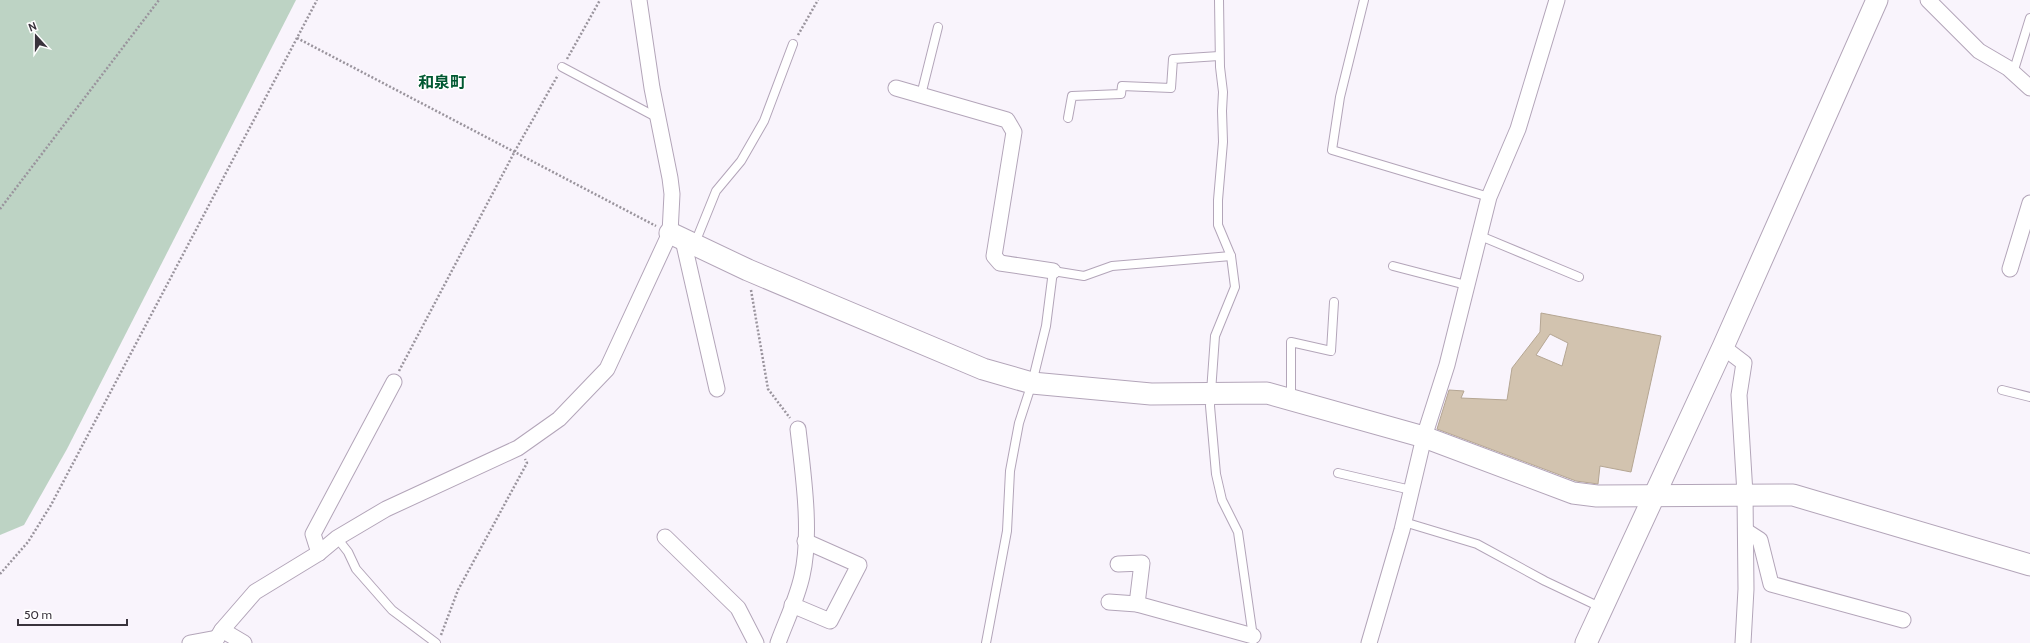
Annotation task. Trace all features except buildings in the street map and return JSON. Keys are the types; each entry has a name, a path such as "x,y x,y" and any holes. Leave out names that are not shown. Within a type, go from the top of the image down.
{"street":[{"path":"639,0 652,88 659,118 672,194 717,389"},
{"path":"1369,643 1404,522 1424,438 1447,365 1478,235 1489,197 1518,129 1557,0"},
{"path":"1586,643 1722,347 1877,0"},
{"path":"1928,0 1979,51 2013,73 2030,88"},
{"path":"896,88 1007,120 1014,132 994,256 1000,263 1053,271"},
{"path":"2010,269 2030,203"},
{"path":"682,240 748,270 982,369 1032,383 1151,394 1267,393 1424,438 1573,493 1596,496 1745,494 1792,495 2030,565"},
{"path":"218,637 255,592 319,553 337,538 386,508 518,448 559,419 607,369 682,240"},
{"path":"1722,347 1744,363 1739,395 1746,531 1743,643"},
{"path":"319,553 313,534 394,382"},
{"path":"778,643 802,577 805,541 805,496 798,429"},
{"path":"1746,531 1760,540 1771,584 1903,620"},
{"path":"665,537 738,608 756,643"},
{"path":"792,605 830,621 859,565 805,541"},
{"path":"1118,564 1142,563 1137,604"},
{"path":"1109,602 1137,604 1253,639"},
{"path":"190,643 218,637 244,643"}],"lane":[{"path":"1219,0 1219,56 1223,92 1224,142 1218,200 1218,225 1231,256 1235,286 1215,336 1210,406 1216,474 1222,500 1238,532 1253,639"},
{"path":"1364,0 1340,97 1332,150 1489,197"},
{"path":"2013,73 2030,18"},
{"path":"921,95 938,27"},
{"path":"682,240 716,191 741,161 764,121 793,44"},
{"path":"1068,118 1072,96 1121,94 1122,86 1171,88 1173,59 1219,56"},
{"path":"562,67 659,118"},
{"path":"1478,235 1579,277"},
{"path":"986,643 1007,530 1012,464 1019,423 1032,383 1046,326 1053,271 1084,276 1112,266 1231,256"},
{"path":"1393,266 1466,285"},
{"path":"1290,400 1292,342 1331,351 1334,302"},
{"path":"2002,390 2030,397"},
{"path":"1338,473 1411,490"},
{"path":"1404,522 1477,544 1545,581 1602,608"},
{"path":"337,538 348,552 356,569 392,610 439,640"}],"path":[{"path":"0,209 159,0"},
{"path":"0,574 28,542 51,506 317,0"},
{"path":"793,44 818,0"},
{"path":"297,38 515,151 682,240"},
{"path":"394,382 428,312 515,151"},
{"path":"748,270 768,389 798,429"},
{"path":"439,640 458,590 527,462 518,448"}],"green space":[{"path":"0,0 296,0 67,449 24,525 0,535"}],"district":[{"name":"和泉町","path":"442,82"}]}
